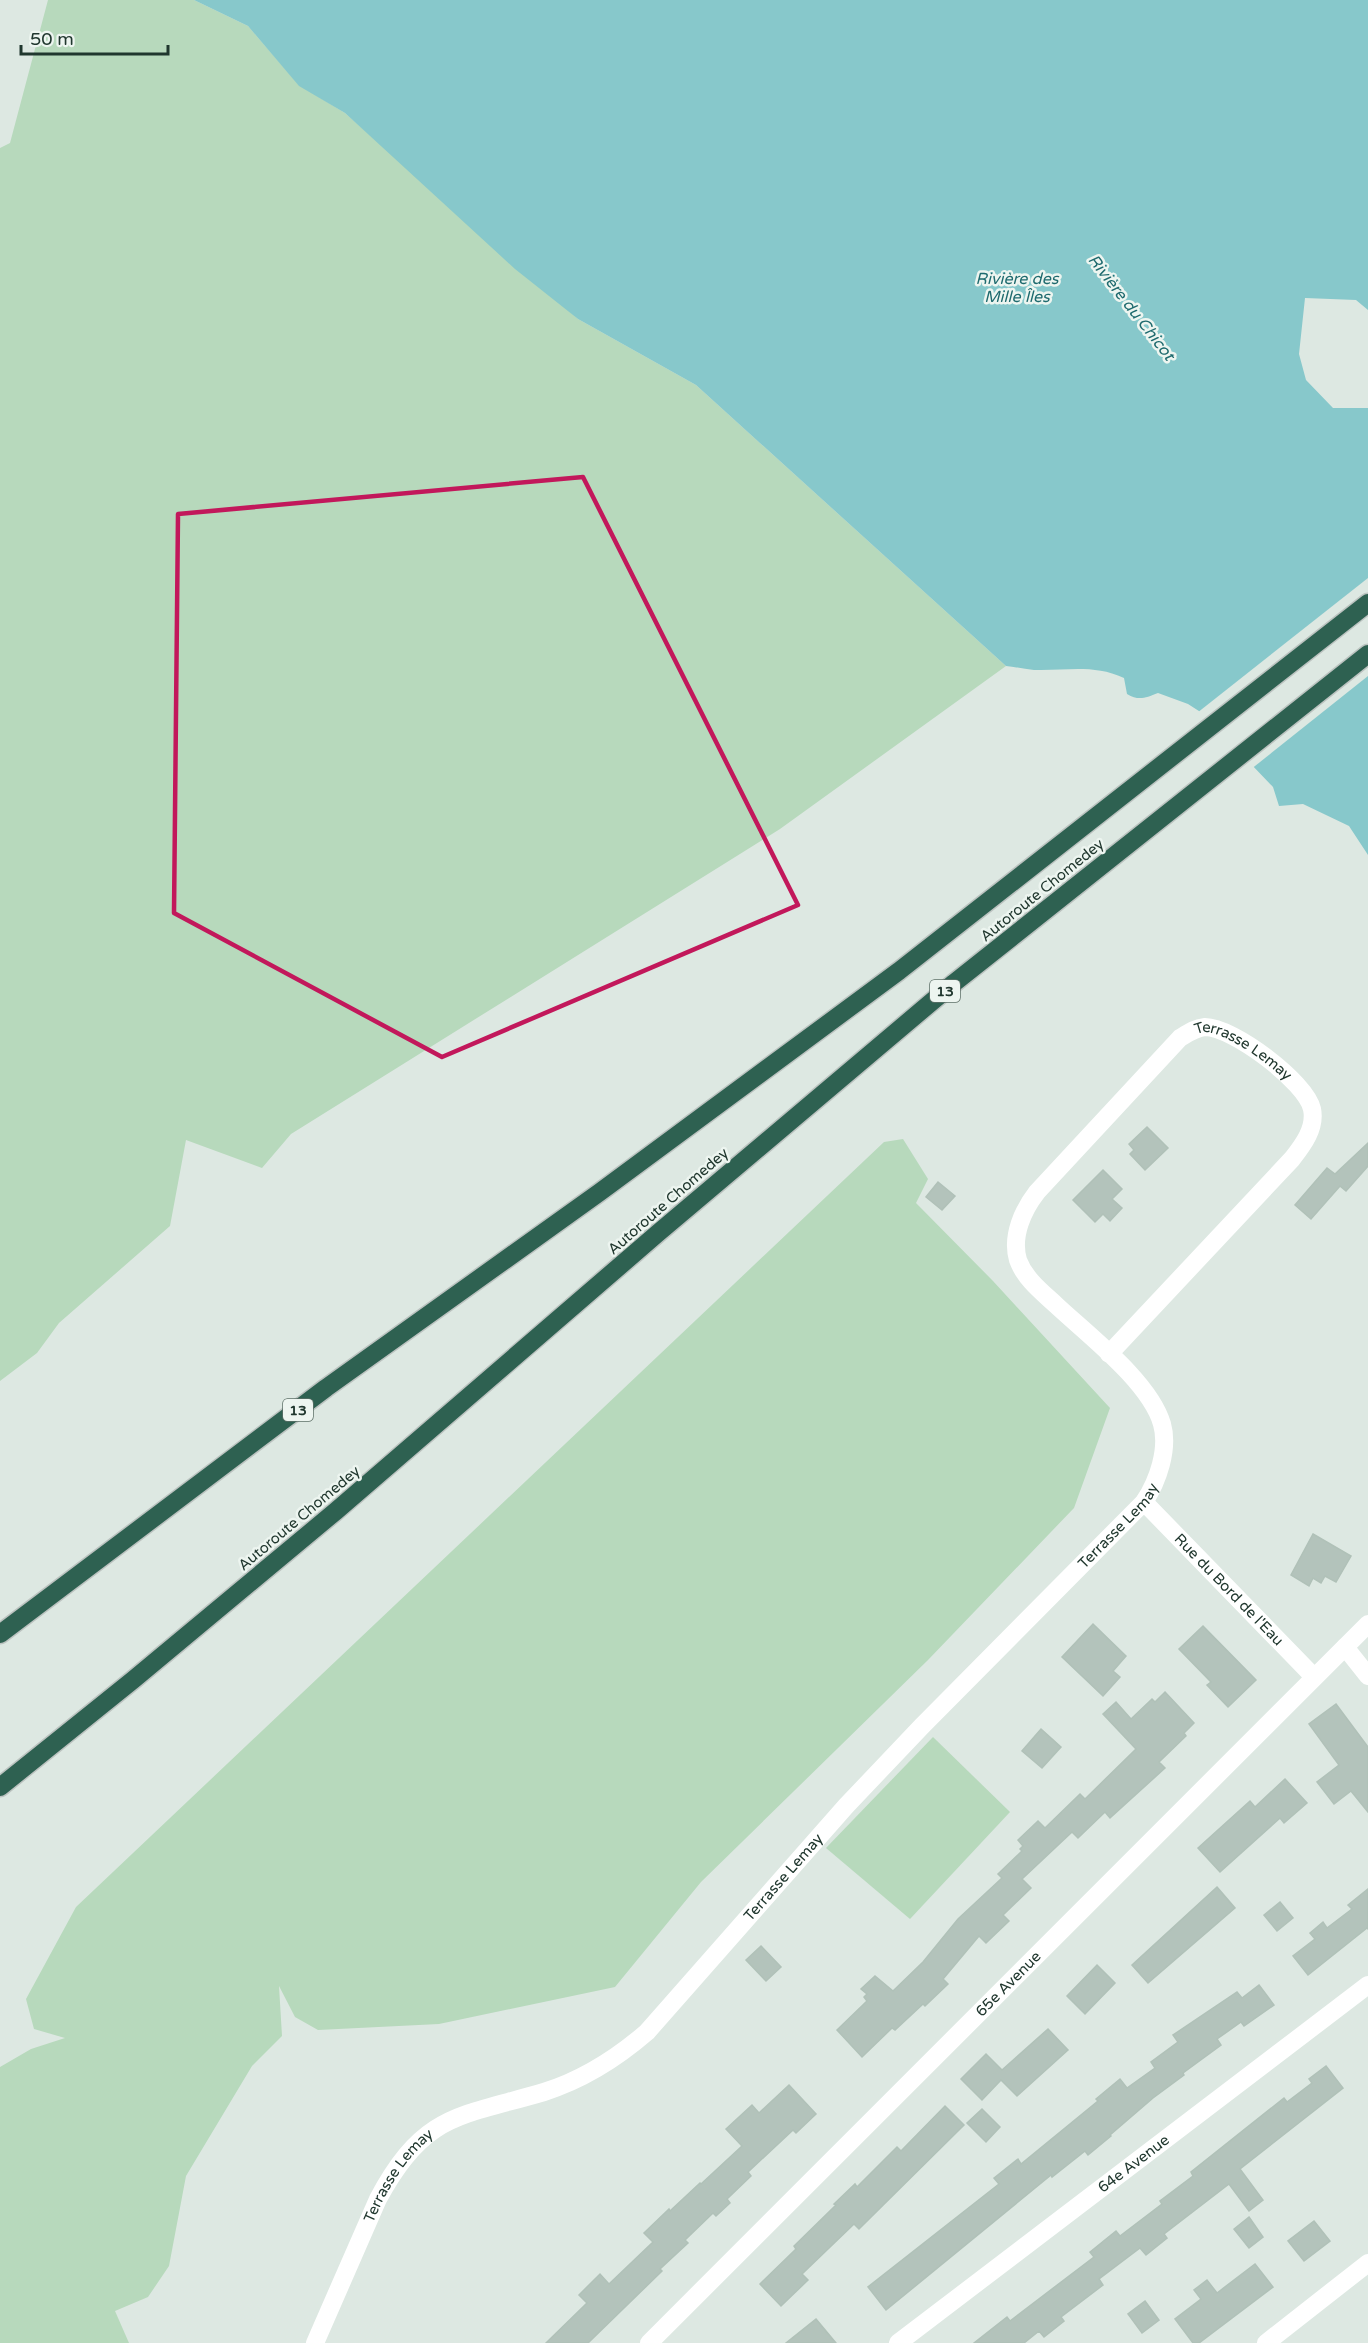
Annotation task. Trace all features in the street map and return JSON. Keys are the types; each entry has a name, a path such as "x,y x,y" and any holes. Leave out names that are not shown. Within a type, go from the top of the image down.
{"highway":[{"name":"Autoroute Chomedey","path":"0,1634 326,1388 600,1192 890,978 1368,603"},
{"name":"Autoroute Chomedey","path":"0,1787 134,1680 336,1511 833,1084 954,983 1368,654"}],"street":[{"name":"Terrasse Lemay","path":"315,2343 378,2199 397,2166 417,2143 434,2129 465,2113 545,2091 572,2081 615,2057 647,2032 846,1806 922,1725 1144,1502 1153,1487 1164,1443 1158,1414 1143,1391 1109,1354 1030,1280 1018,1258 1017,1244 1022,1215 1037,1192 1180,1038 1191,1030 1204,1027 1218,1029 1231,1034 1253,1049 1285,1074 1304,1094 1312,1110 1311,1130 1304,1145 1292,1159 1109,1354"},
{"name":"Rue du Bord de l'Eau","path":"1144,1502 1314,1677"},
{"name":"65e Avenue","path":"649,2343 1368,1624"},
{"path":"1345,1647 1368,1676"},
{"name":"64e Avenue","path":"898,2343 1368,1985"},
{"path":"1266,2343 1368,2264"}],"highlighted area":[{"path":"583,477 798,905 442,1057 174,913 178,514"}],"green space":[{"path":"48,0 194,0 248,26 299,85 345,113 578,319 696,385 1006,666 780,829 291,1134 262,1168 186,1140 170,1226 59,1323 37,1353 0,1381 0,148 10,143"},
{"path":"903,1139 928,1179 916,1203 993,1281 1110,1408 1074,1508 928,1660 701,1882 615,1987 439,2024 318,2030 295,2017 279,1986 282,2036 252,2066 186,2176 169,2266 148,2297 115,2311 129,2343 0,2343 0,2067 31,2049 65,2038 34,2029 26,1999 76,1907 884,1142"},
{"path":"933,1737 1010,1812 910,1919 826,1848"}],"water":[{"name":"Rivière des Mille Îles","path":"194,0 1368,0 1368,310 1356,300 1305,298 1299,354 1306,380 1333,408 1368,408 1368,855 1349,826 1303,804 1279,806 1273,787 1202,713 1188,704 1158,693 1135,698 1127,694 1124,678 1102,671 1034,670 1006,666 696,385 578,319 515,269 345,113 299,86 248,26"}],"pier":[{"path":"1368,578 1368,676 1250,770 1197,713"}],"building":[{"path":"1147,1127 1168,1148 1145,1170 1130,1154 1134,1150 1129,1144"},
{"path":"1368,1143 1368,1166 1346,1191 1340,1186 1311,1219 1295,1205 1327,1168 1335,1174"},
{"path":"1103,1170 1122,1189 1112,1199 1122,1208 1110,1221 1103,1214 1095,1222 1073,1200"},
{"path":"938,1182 955,1196 942,1210 926,1197"},
{"path":"1313,1534 1351,1556 1336,1582 1325,1576 1321,1583 1313,1578 1309,1586 1291,1575"},
{"path":"1093,1624 1126,1656 1113,1671 1120,1677 1103,1696 1062,1657"},
{"path":"1203,1626 1256,1680 1228,1707 1207,1685 1211,1682 1179,1649"},
{"path":"1165,1692 1194,1723 1184,1733 1186,1736 1159,1762 1165,1768 1110,1818 1105,1812 1078,1838 1072,1832 1022,1879 1031,1888 1003,1915 1009,1921 986,1943 979,1936 943,1979 948,1984 895,2030 892,2028 862,2057 837,2030 867,2001 864,1997 867,1994 861,1989 875,1976 893,1991 923,1962 958,1919 1002,1878 998,1874 1022,1851 1020,1849 1023,1846 1018,1840 1038,1821 1045,1828 1080,1794 1085,1799 1136,1749 1103,1714 1116,1702 1131,1719 1152,1699 1155,1702"},
{"path":"1336,1704 1368,1747 1368,1812 1351,1791 1334,1804 1317,1782 1339,1765 1309,1724"},
{"path":"1041,1729 1061,1747 1042,1768 1022,1751"},
{"path":"1285,1779 1307,1803 1284,1823 1280,1818 1220,1872 1198,1848 1250,1801 1255,1807"},
{"path":"1217,1887 1235,1908 1148,1983 1132,1965"},
{"path":"1368,1889 1368,1929 1308,1975 1293,1956 1315,1939 1310,1933 1323,1922 1327,1928 1352,1909 1348,1905"},
{"path":"1280,1902 1293,1918 1277,1931 1264,1915"},
{"path":"761,1946 781,1967 766,1981 746,1960"},
{"path":"1097,1965 1115,1983 1085,2014 1067,1996"},
{"path":"1259,1985 1274,2005 1244,2026 1241,2022 1217,2039 1221,2045 1183,2073 1184,2075 1153,2098 1088,2155 1085,2151 1052,2177 1051,2175 886,2310 868,2287 999,2184 994,2178 1018,2159 1021,2164 1098,2101 1096,2099 1120,2079 1127,2088 1155,2068 1151,2062 1178,2042 1173,2035 1237,1992 1242,1998"},
{"path":"1048,2029 1068,2050 1017,2096 1001,2080 982,2100 961,2079 986,2054 1002,2070"},
{"path":"1326,2066 1343,2088 1240,2169 1263,2200 1249,2211 1229,2184 1164,2234 1167,2238 1146,2255 1140,2248 1099,2279 1103,2285 1061,2317 1064,2321 1044,2337 1039,2331 1024,2343 974,2343 1007,2317 1010,2321 1094,2257 1090,2252 1116,2231 1120,2236 1162,2204 1160,2201 1193,2176 1191,2172 1284,2098 1287,2102 1312,2083 1309,2079"},
{"path":"789,2085 816,2114 796,2133 793,2130 748,2172 751,2176 727,2199 730,2203 716,2216 713,2213 685,2240 688,2243 660,2269 662,2271 588,2343 546,2343 587,2303 579,2295 600,2274 609,2284 653,2242 644,2233 742,2146 726,2129 752,2105 759,2113"},
{"path":"945,2106 964,2125 859,2229 854,2224 802,2274 808,2280 781,2306 760,2284 796,2249 794,2246 836,2205 834,2204 855,2184 857,2187 897,2147 901,2151"},
{"path":"982,2109 1000,2127 986,2142 967,2123"},
{"path":"1249,2217 1263,2237 1249,2248 1234,2229"},
{"path":"1314,2221 1330,2241 1304,2261 1288,2241"},
{"path":"1255,2264 1273,2287 1199,2343 1193,2343 1175,2319 1201,2299 1194,2290 1207,2280 1217,2293"},
{"path":"1145,2301 1159,2320 1142,2333 1128,2314"},
{"path":"816,2319 836,2343 786,2343"}],"water label":[{"name":"Rivière du Chicot","path":"1132,307"}]}
